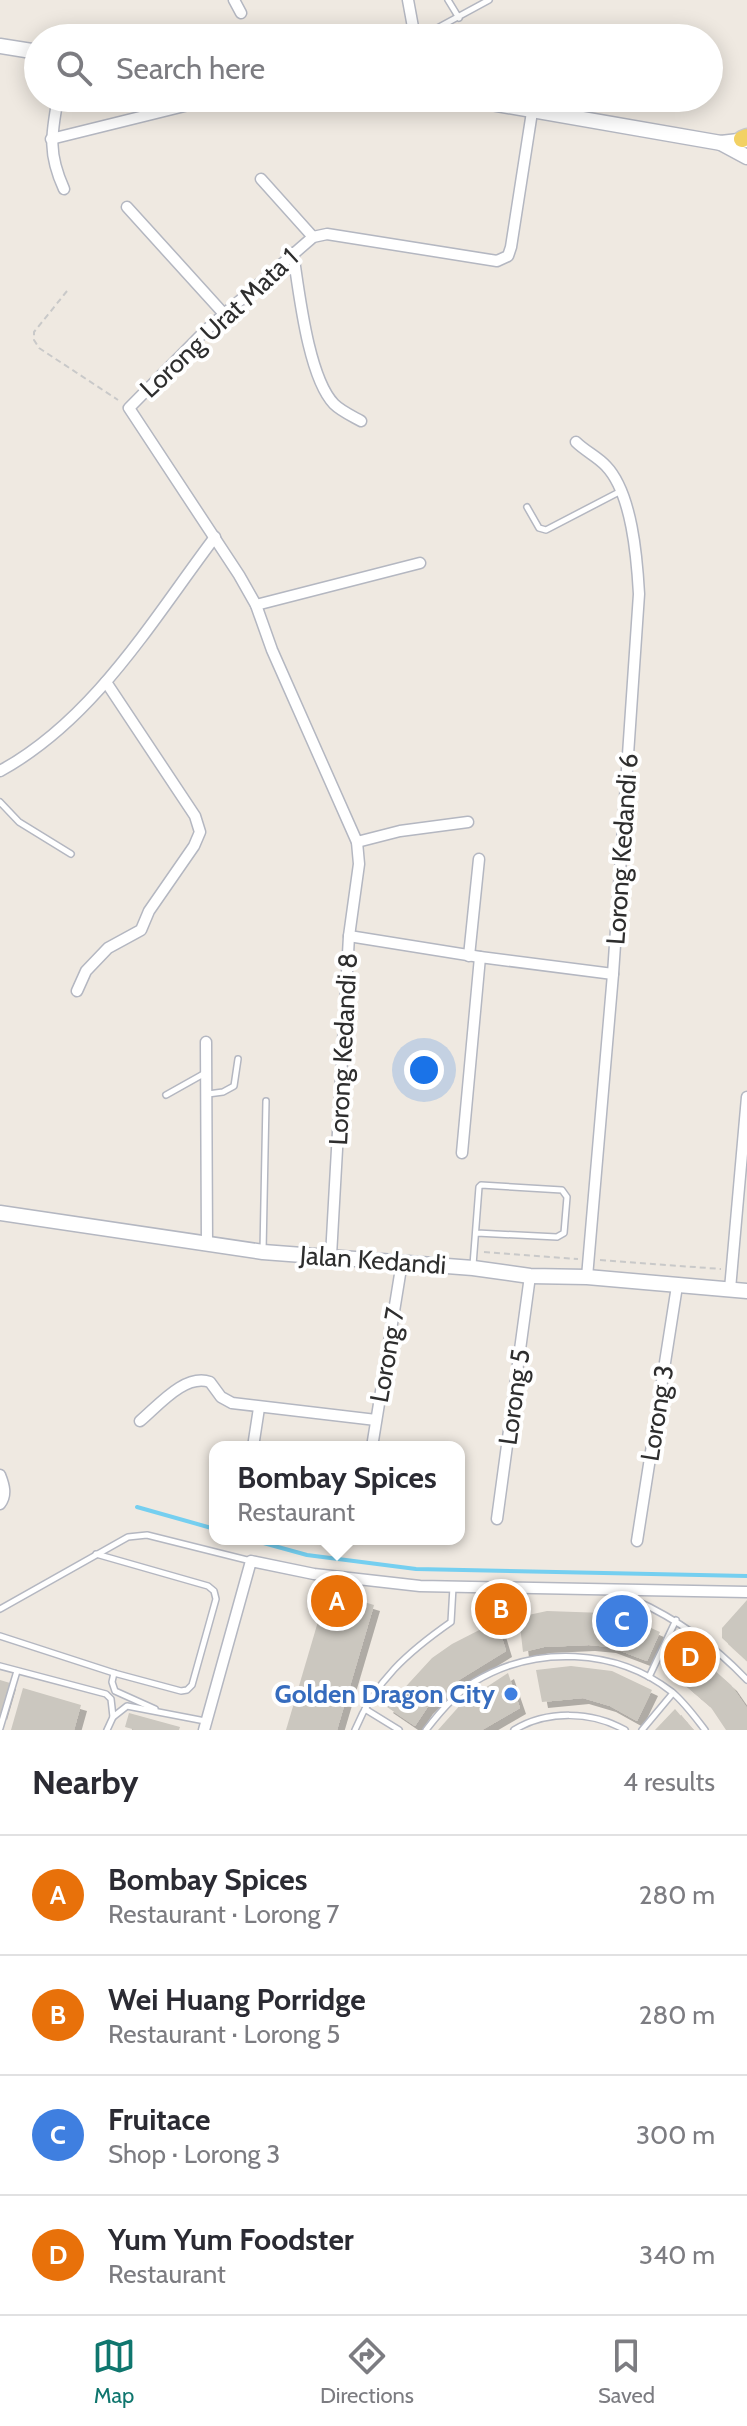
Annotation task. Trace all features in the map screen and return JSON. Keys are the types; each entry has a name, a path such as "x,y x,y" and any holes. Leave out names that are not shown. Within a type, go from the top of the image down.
{"street":[{"path":"234,0 241,13"},
{"path":"408,0 414,24"},
{"path":"0,46 24,50"},
{"path":"56,112 51,139 54,164 64,189"},
{"path":"51,139 160,112"},
{"path":"532,112 721,143 745,139"},
{"name":"Lorong Urat Mata 1","path":"357,842 272,650 256,605 129,408 224,314 313,237 327,234 497,261 504,258 511,247 532,112"},
{"path":"721,143 747,157"},
{"path":"261,179 313,237"},
{"path":"127,207 224,314"},
{"path":"293,253 305,326 321,378 335,405 361,421"},
{"name":"Lorong Kedandi 6","path":"576,442 604,463 622,490 634,545 639,594 613,974 587,1277"},
{"path":"0,771 70,719 106,682 215,537"},
{"path":"256,605 420,563"},
{"path":"77,991 86,971 108,948 141,930 149,911 194,846 200,832 195,816 106,682"},
{"path":"357,842 400,831 468,822"},
{"name":"Lorong Kedandi 8","path":"331,1256 349,936 359,864 357,842"},
{"path":"462,1153 479,859"},
{"path":"349,936 613,974"},
{"path":"206,1042 207,1245"},
{"path":"730,1289 747,1097"},
{"name":"Jalan Kedandi","path":"0,1213 263,1252 473,1268 530,1276 587,1277 747,1291"},
{"name":"Lorong 7","path":"373,1441 402,1262"},
{"name":"Lorong 5","path":"497,1519 530,1276"},
{"name":"Lorong 3","path":"637,1541 677,1286"},
{"path":"140,1421 186,1383 197,1379 210,1382 226,1401 259,1408 376,1420"},
{"path":"254,1441 259,1408"},
{"path":"0,1475 2,1501"},
{"path":"205,1726 251,1561 289,1570 420,1586 747,1592"}],"lane":[{"path":"448,0 459,18"},
{"path":"446,24 489,0"},
{"path":"527,507 539,528 546,530 622,490"},
{"path":"0,802 19,822 71,854"},
{"path":"207,1094 223,1092 234,1086 238,1059"},
{"path":"166,1095 207,1072"},
{"path":"263,1252 266,1101"},
{"path":"473,1268 481,1185 562,1190 567,1197 564,1233 561,1235 477,1233"},
{"path":"0,1609 128,1537 147,1535 251,1561"},
{"path":"0,1636 114,1673 187,1690 192,1685 216,1599 214,1591 208,1586 96,1554"},
{"path":"355,1730 384,1678 401,1659 451,1622 453,1587"},
{"path":"635,1590 635,1600 676,1620 711,1644 747,1680"},
{"path":"649,1677 676,1620"},
{"path":"426,1730 471,1683 514,1663 570,1656 593,1657 620,1664 649,1677 673,1693 705,1730"},
{"path":"0,1666 106,1694 111,1699 113,1717"},
{"path":"0,1728 17,1671"},
{"path":"114,1673 112,1682 115,1691 156,1709"},
{"path":"642,1730 673,1693"},
{"path":"107,1730 113,1717 127,1706 156,1709 205,1726"},
{"path":"365,1709 399,1730"},
{"path":"514,1730 548,1716 578,1715 605,1721 625,1730"}],"path":[{"path":"67,291 34,332 34,340 39,348 129,408"},
{"path":"475,1251 732,1270"}],"building":[{"path":"327,1591 374,1605 337,1730 286,1730"},
{"path":"747,1600 747,1661 722,1638 722,1628"},
{"path":"547,1611 604,1613 633,1620 660,1632 647,1661 610,1647 589,1645 544,1647 523,1652 519,1617"},
{"path":"497,1621 506,1651 454,1683 427,1708 415,1726 387,1707 432,1658"},
{"path":"678,1643 694,1652 731,1685 747,1708 747,1730 726,1730 710,1706 665,1670"},
{"path":"571,1666 612,1671 652,1690 637,1721 610,1706 583,1698 542,1702 536,1670"},
{"path":"508,1673 520,1708 482,1730 438,1730 462,1703"},
{"path":"0,1680 10,1683 1,1714 0,1713"},
{"path":"23,1688 81,1705 74,1730 11,1730"},
{"path":"675,1709 693,1730 655,1730"},
{"path":"129,1713 180,1727 179,1730 136,1730 125,1727"}],"waterway":[{"path":"137,1507 209,1527"},
{"path":"271,1545 307,1555 416,1569 747,1576"}],"place":[{"name":"Bombay Spices","path":"337,1601"},
{"name":"Wei Huang Porridge","path":"501,1609"},
{"name":"Fruitace","path":"622,1621"},
{"name":"Yum Yum Foodster","path":"690,1657"},
{"name":"Golden Dragon City","path":"511,1694"}]}
